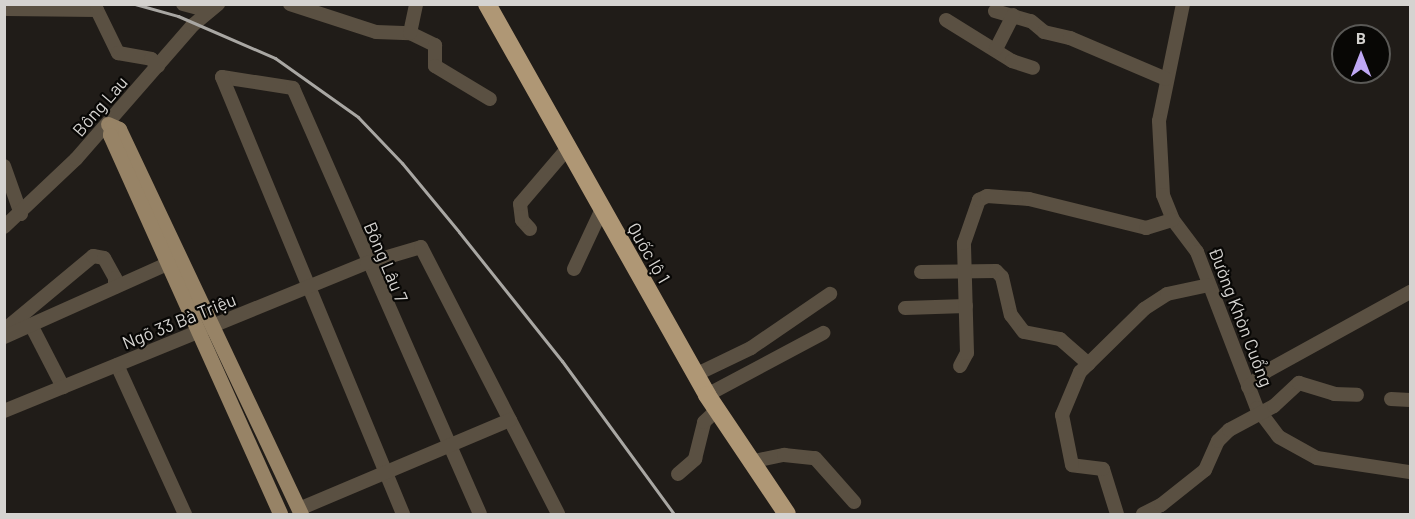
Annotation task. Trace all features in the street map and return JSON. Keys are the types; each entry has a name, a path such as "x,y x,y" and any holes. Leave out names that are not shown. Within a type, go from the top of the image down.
{"highway":[{"name":"Quốc lộ 1","path":"487,4 601,211 711,403 787,514"}],"main road":[{"path":"280,514 110,135 110,126 119,129 300,512"}],"street":[{"path":"183,4 212,7"},
{"path":"290,4 376,32 410,33 435,45 435,66 490,99"},
{"path":"410,33 416,4"},
{"name":"Đường Khòn Cuổng","path":"1184,4 1166,79 1158,133 1163,195 1173,220 1192,242 1260,414 1279,437 1317,459 1410,472"},
{"name":"Bông Lau","path":"4,228 110,126 193,25 212,7"},
{"path":"7,9 97,10 118,53 151,59 158,66"},
{"path":"995,11 1031,21 1044,32 1070,38 1166,79"},
{"path":"996,49 1012,15"},
{"path":"946,20 1012,61 1033,68"},
{"name":"Bông Lâu 7","path":"308,288 222,76 293,88 367,263 480,514"},
{"path":"530,229 522,220 520,204 567,149"},
{"path":"4,166 21,214"},
{"path":"960,366 967,353 964,243 970,231 975,205 987,196 1029,199 1146,228 1173,220"},
{"path":"574,269 601,211"},
{"name":"Ngõ 33 Bà Triệu","path":"4,411 367,263 421,247 510,420"},
{"path":"4,330 13,319 93,256 104,258 115,278 115,287"},
{"path":"4,337 167,264"},
{"path":"921,272 964,274 996,271 1002,277 1011,315 1024,332 1060,339 1089,364"},
{"path":"1117,514 1103,469 1072,465 1065,441 1062,415 1080,372 1156,300 1209,285"},
{"path":"308,288 403,514"},
{"path":"1248,387 1265,372 1410,292"},
{"path":"695,375 751,348 830,294"},
{"path":"905,308 966,306"},
{"path":"32,326 63,387"},
{"path":"678,474 695,459 711,403 823,333"},
{"path":"117,365 184,514"},
{"path":"1143,514 1161,505 1205,470 1218,441 1229,430 1260,414 1299,383 1334,394 1358,395"},
{"path":"1391,399 1410,400"},
{"path":"300,512 510,420 558,514"},
{"path":"750,462 784,455 815,459 854,502"}],"railway":[{"path":"135,4 178,16 275,58 358,117 402,163 562,361 674,514"}]}
